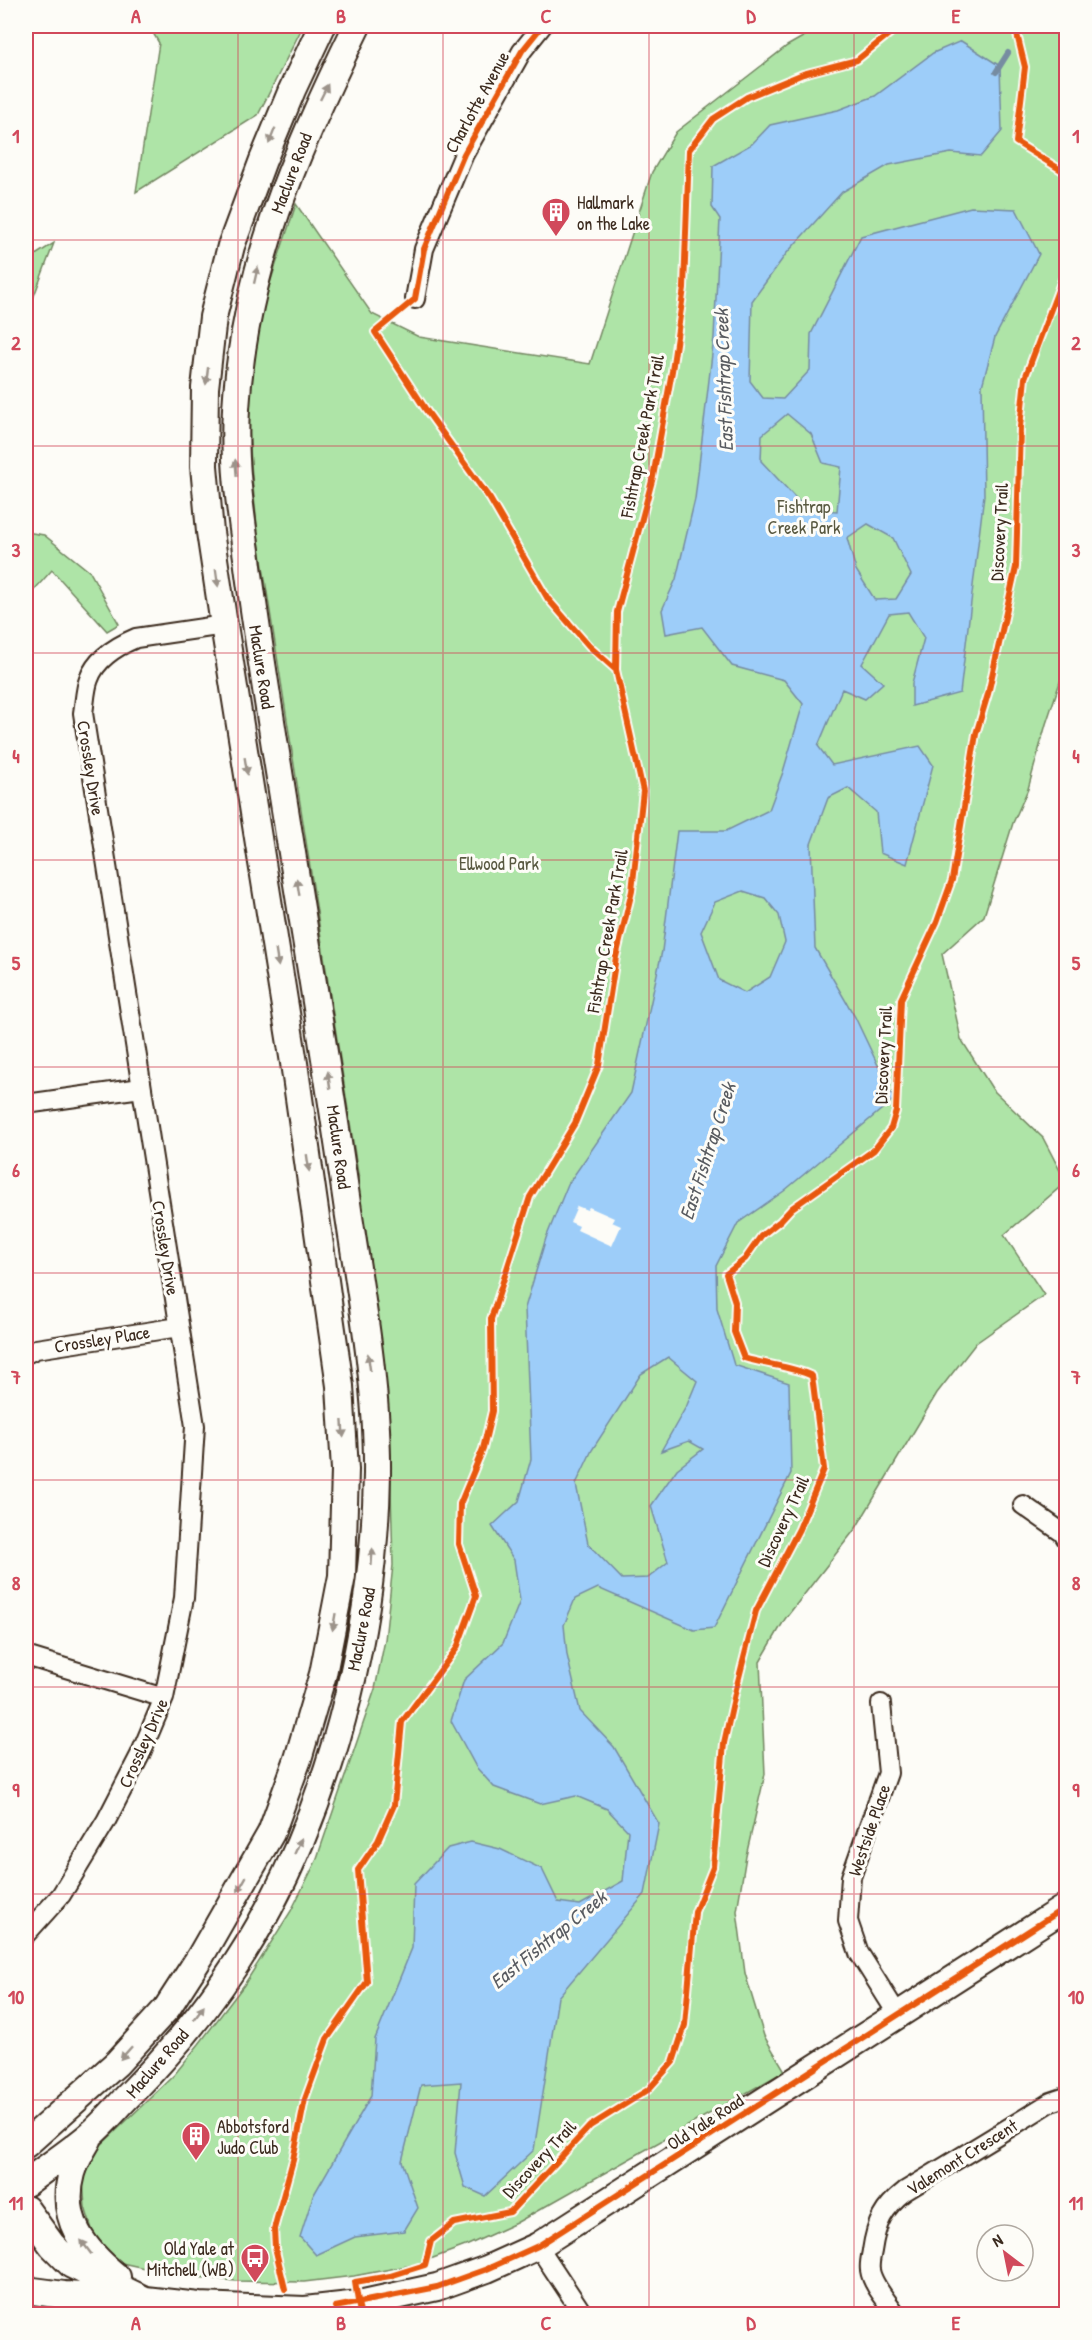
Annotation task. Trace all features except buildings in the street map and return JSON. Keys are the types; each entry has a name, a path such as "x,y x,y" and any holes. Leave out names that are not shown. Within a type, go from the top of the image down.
{"main road":[{"name":"Maclure Road","path":"26,2144 117,2063 167,2008 200,1957 271,1833 298,1759 323,1674 342,1576 345,1470 340,1386 294,1064 210,532 204,466 205,388 213,318 231,246 262,160 322,26"},
{"name":"Maclure Road","path":"26,2183 90,2135 159,2066 229,1972 268,1910 300,1842 327,1768 364,1625 371,1584 377,1470 370,1374 326,1062 255,620 235,461 236,409 241,353 261,253 287,178 319,104 357,26"},
{"path":"224,625 243,644 257,733 278,762"},
{"name":"Old Yale Road","path":"26,2209 52,2245 72,2265 145,2300 199,2306 336,2311 437,2287 487,2269 538,2246 1066,1907"},
{"path":"90,2135 72,2174 70,2213 78,2235 89,2252 145,2300"},
{"path":"26,2290 64,2295 145,2300"}],"street":[{"name":"Charlotte Avenue","path":"415,299 424,249 464,154 522,51 542,26"},
{"name":"Crossley Drive","path":"26,1934 61,1895 106,1821 140,1755 164,1698 184,1598 195,1426 83,713 89,679 104,656 136,638 224,625"},
{"path":"26,1104 141,1088"},
{"name":"Crossley Place","path":"26,1354 36,1349 179,1327"},
{"path":"1023,1505 1063,1533 1066,1538"},
{"path":"26,1656 164,1698"},
{"name":"Westside Place","path":"881,1704 888,1773 851,1877 848,1921 859,1953 898,2015"},
{"name":"Valemont Crescent","path":"896,2314 870,2270 874,2235 890,2203 905,2191 1051,2102 1066,2097"},
{"path":"538,2246 583,2314"}],"green space":[{"path":"149,26 303,26 258,115 136,192 159,43"},
{"name":"Fishtrap Creek Park","path":"822,26 1066,26 1066,664 1028,789 1013,823 984,916 942,954 961,1039 993,1090 1043,1138 1066,1182 1004,1235 1044,1295 976,1343 937,1393 856,1528 785,1619 760,1662 765,1774 746,1856 737,1911 745,1973 750,1990 764,2036 785,2071 516,2223 468,2245 417,2264 354,2276 304,2282 236,2281 176,2275 122,2263 95,2239 85,2207 83,2181 99,2147 174,2075 199,2044 244,1985 291,1911 316,1861 375,1689 385,1640 393,1565 389,1416 366,1230 360,1223 359,1180 254,498 249,435 251,371 258,328 269,286 296,204 372,314 419,337 590,364 652,172 676,132 787,46"},
{"path":"54,243 26,317 26,261"},
{"path":"26,532 44,535 90,572 119,624 107,631 52,570 26,599"}],"water":[{"path":"961,41 1000,66 1002,131 981,156 951,153 889,165 842,192 786,254 752,301 750,381 763,398 783,399 810,370 811,334 861,236 971,207 1016,209 1039,254 995,337 982,386 984,495 960,693 912,706 912,683 924,638 908,612 889,614 862,664 883,683 865,699 842,689 818,746 832,765 920,746 933,765 907,864 880,853 876,812 848,788 828,798 811,844 815,948 855,1017 894,1099 784,1191 738,1223 716,1266 717,1309 734,1365 789,1383 791,1473 714,1628 694,1630 598,1588 575,1599 564,1625 567,1655 580,1711 614,1747 659,1824 645,1894 558,1997 534,2150 485,2196 465,2187 455,2153 461,2082 421,2085 402,2161 418,2208 404,2231 355,2237 316,2255 300,2237 313,2196 371,2096 375,2039 412,1948 414,1884 448,1848 471,1842 500,1849 542,1869 558,1902 580,1905 623,1881 628,1831 607,1809 576,1796 540,1804 494,1787 476,1767 451,1721 464,1680 503,1643 520,1601 514,1560 492,1526 519,1501 531,1459 525,1308 546,1238 568,1184 631,1093 662,951 677,831 726,831 769,810 803,704 784,680 732,666 702,627 666,634 662,610 676,579 695,499 714,337 720,219 712,207 713,166 752,144 770,125 838,110 875,96 933,53","holes":["787,414 811,434 823,463 841,467 837,511 806,509 761,461 762,435","868,524 893,538 911,575 896,599 875,600 856,570 847,538","743,891 765,898 779,915 785,942 770,977 745,993 719,980 701,932 715,902","668,1357 697,1381 687,1405 661,1451 689,1441 703,1449 677,1469 651,1506 668,1562 648,1578 622,1579 588,1544 576,1484 592,1450 641,1374"]}],"pier":[{"path":"577,1206 587,1210 589,1207 614,1218 612,1222 621,1226 612,1246 577,1230 579,1226 570,1222"}],"waterway":[{"name":"East Fishtrap Creek","path":"996,72 1008,53"}],"cycle path":[{"path":"542,26 522,51 464,154 424,249 415,299 375,332 426,410 490,499 548,599 589,646 616,670"},
{"name":"Fishtrap Creek Park Trail","path":"285,2289 275,2247 274,2229 293,2160 305,2099 327,2039 367,1982 358,1870 378,1841 394,1805 402,1722 457,1648 476,1596 459,1544 460,1504 483,1449 492,1411 491,1319 530,1197 575,1123 599,1065 616,957 632,891 643,791 616,670 617,612 653,477 672,371 684,288 689,150 713,119 747,97 803,74 857,60 899,26"},
{"path":"1015,26 1025,67 1016,142 1066,173"},
{"name":"Discovery Trail","path":"360,2314 355,2282 390,2276 425,2265 431,2241 454,2223 510,2212 590,2126 648,2090 673,2062 685,2025 695,1912 713,1867 724,1743 736,1689 756,1611 799,1529 824,1469 812,1376 744,1358 734,1332 735,1302 726,1274 745,1259 761,1236 792,1208 874,1150 891,1128 896,1111 901,999 937,922 952,880 976,734 988,694 1016,567 1020,427 1025,378 1066,269"},
{"path":"335,2307 437,2287 487,2269 538,2246 1066,1907"}],"place":[{"name":"Hallmark on the Lake","path":"556,238"},
{"name":"Abbotsford Judo Club","path":"196,2162"},
{"name":"Old Yale at Mitchell (WB)","path":"255,2284"}],"park label":[{"name":"Ellwood Park","path":"499,863"}]}
